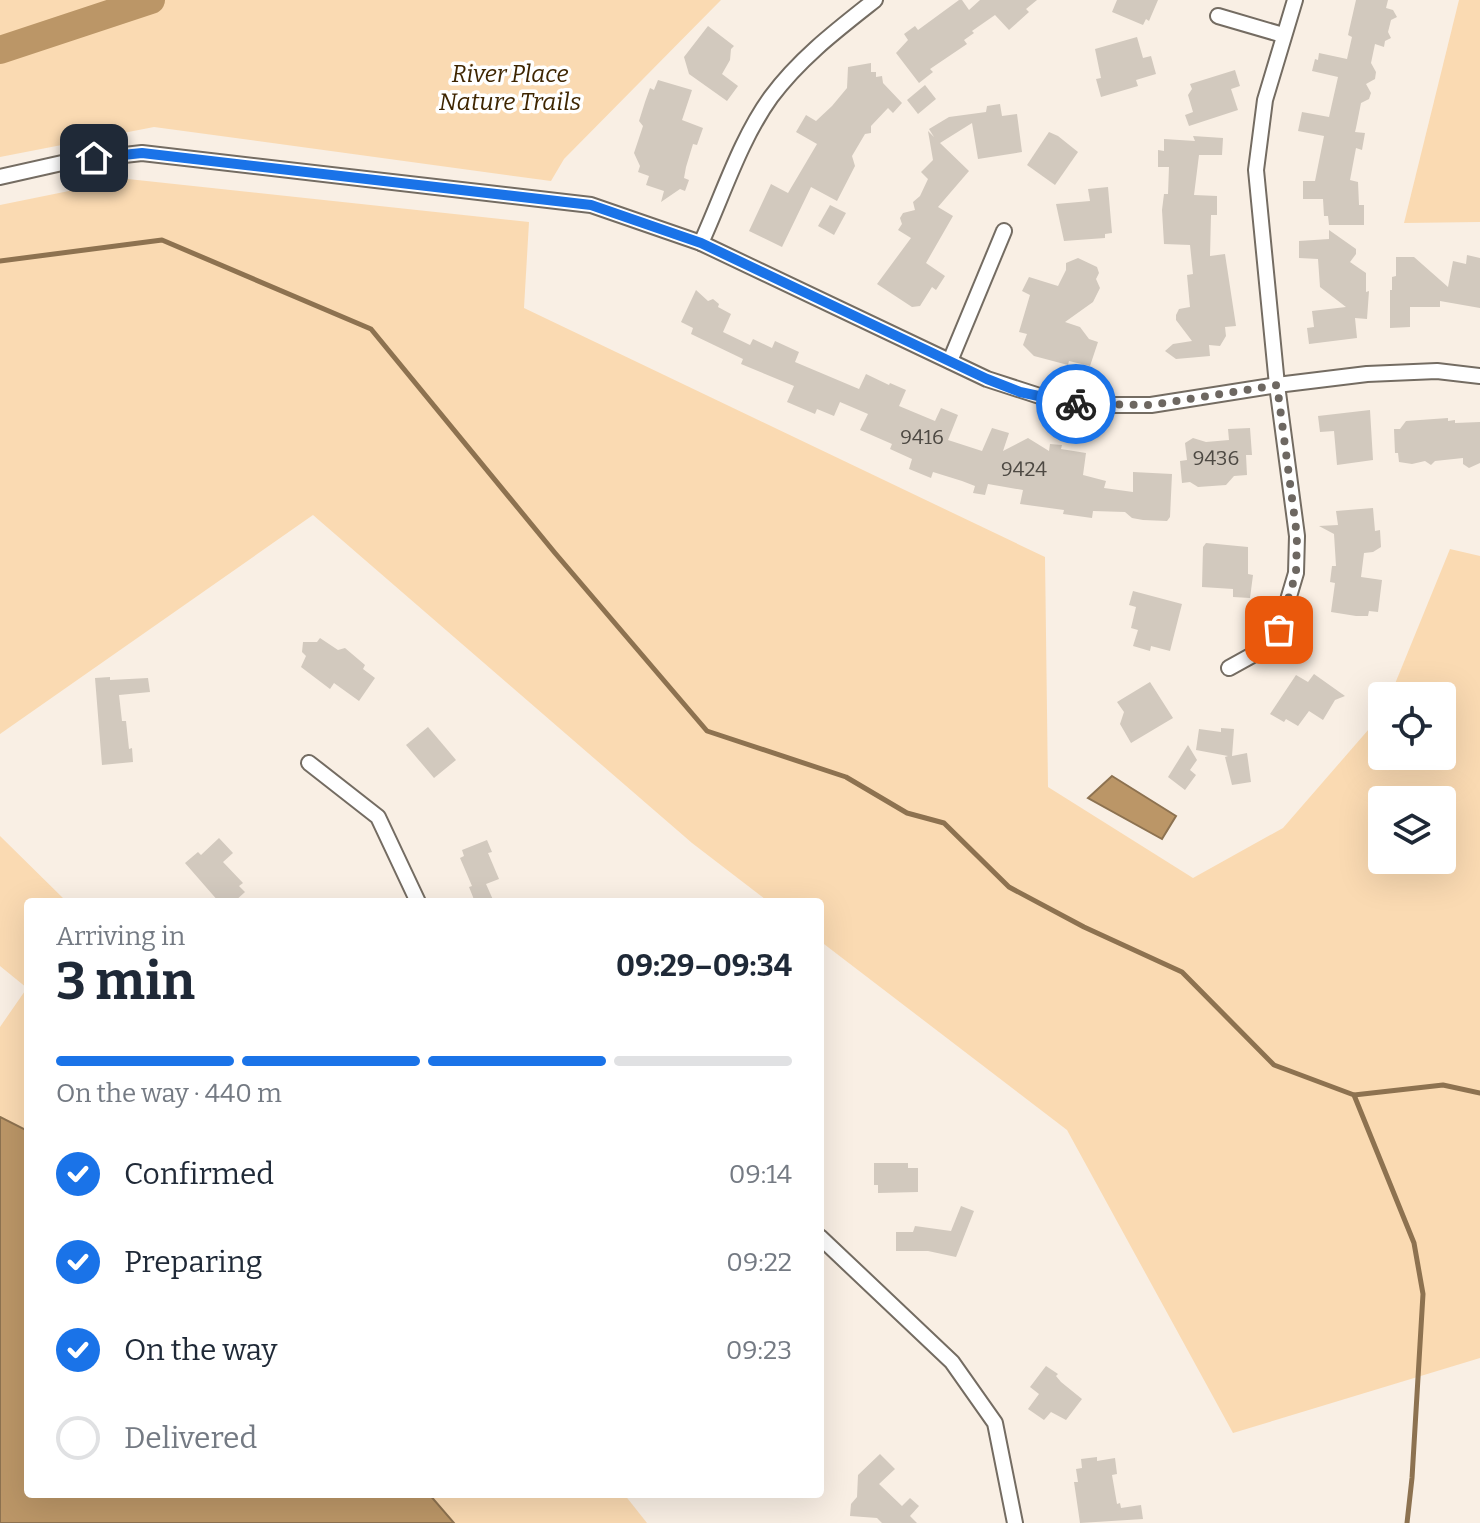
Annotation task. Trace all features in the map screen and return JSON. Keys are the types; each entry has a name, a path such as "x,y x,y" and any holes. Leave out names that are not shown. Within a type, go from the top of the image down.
{"street":[{"path":"701,243 755,122 770,99 817,46 875,0"},
{"path":"1229,668 1267,647 1279,630 1296,573 1297,536 1277,385 1256,170 1265,100 1295,0"},
{"path":"1218,16 1283,35"},
{"path":"0,177 71,161 142,153 591,205 701,243 987,379 1055,401 1125,406 1175,402 1277,385 1402,371 1480,376"},
{"path":"950,361 1004,231"},
{"path":"309,763 378,817 416,898"},
{"path":"824,1241 952,1362 995,1423 1015,1523"}],"green space":[{"name":"River Place Nature Trails","path":"0,0 721,0 564,159 551,181 154,127 0,157"},
{"path":"1459,0 1480,0 1480,222 1404,223"},
{"path":"128,179 529,222 524,308 1045,557 1048,787 1193,878 1283,828 1368,730 1368,770 1456,770 1456,682 1396,682 1450,549 1480,556 1480,1358 1233,1433 1067,1130 824,944 824,898 764,898 692,843 313,515 0,734 0,205"},
{"path":"0,836 63,898 24,898 24,986 0,966"},
{"path":"24,992 24,1129 0,1117 0,1027"},
{"path":"432,1498 627,1498 647,1523 454,1523"}],"shaded area":[{"path":"1112,776 1176,816 1162,839 1088,798"},
{"path":"0,1117 24,1129 24,1498 432,1498 454,1523 0,1523"}],"building":[{"path":"959,0 969,10 980,0 1037,0 1009,30 995,15 972,31 974,33 964,40 967,44 930,69 933,72 919,83 896,53 908,40 904,34 915,26 918,30"},
{"path":"1117,0 1158,0 1149,21 1146,19 1143,25 1112,12"},
{"path":"1356,0 1388,0 1386,8 1393,10 1397,17 1391,20 1388,32 1391,38 1385,41 1384,47 1375,44 1371,63 1376,72 1375,79 1366,84 1371,93 1369,99 1361,103 1355,132 1365,133 1362,150 1356,148 1350,180 1358,182 1359,205 1364,205 1364,225 1329,225 1328,216 1324,216 1323,199 1303,199 1303,181 1315,181 1324,136 1298,131 1302,112 1329,117 1338,77 1312,71 1319,53 1347,59 1352,37 1348,35"},
{"path":"708,26 734,46 722,74 738,86 727,101 689,74 684,57"},
{"path":"1137,37 1143,58 1151,56 1156,74 1136,80 1138,86 1101,97 1096,79 1101,78 1095,49"},
{"path":"871,63 871,72 876,72 876,77 882,76 883,83 902,103 893,113 888,108 871,126 871,133 865,134 852,156 855,166 837,201 811,187 782,247 749,231 771,184 788,193 817,144 796,132 806,115 816,121 832,106 847,88 848,67"},
{"path":"1235,70 1240,86 1231,89 1238,110 1189,126 1185,115 1193,112 1188,95 1192,89 1190,84"},
{"path":"658,80 692,90 682,120 703,128 697,145 693,144 686,167 684,178 689,180 685,191 680,189 661,202 664,191 646,185 649,176 638,172 640,166 634,153 643,126 639,121 645,102 650,88 654,90"},
{"path":"925,85 936,99 918,114 907,100"},
{"path":"1000,104 1002,116 1017,114 1022,152 978,159 972,123 940,143 969,171 938,207 953,216 926,263 945,276 936,290 932,287 920,306 912,307 877,284 911,238 898,230 903,213 915,210 913,202 920,196 928,179 921,172 933,160 928,131 934,137 929,129 949,117 986,112 987,106"},
{"path":"1049,132 1078,152 1055,185 1027,165"},
{"path":"1193,136 1223,138 1222,155 1199,155 1194,195 1217,196 1217,215 1211,215 1210,256 1225,254 1236,326 1225,327 1226,336 1220,346 1209,345 1210,356 1176,359 1165,351 1173,344 1192,341 1176,320 1176,315 1179,309 1190,307 1187,275 1193,274 1190,245 1164,244 1162,210 1164,194 1168,194 1169,167 1158,167 1158,150 1164,151 1164,139 1195,141"},
{"path":"1108,187 1112,233 1105,234 1105,238 1064,241 1056,204 1090,201 1088,189"},
{"path":"830,205 846,213 834,235 818,226"},
{"path":"1329,230 1356,249 1350,262 1366,273 1366,292 1369,291 1367,319 1355,318 1357,338 1309,344 1307,328 1314,327 1312,311 1346,307 1320,287 1318,259 1299,258 1299,241 1329,239"},
{"path":"1467,255 1480,258 1480,308 1440,301 1440,307 1410,307 1410,327 1390,328 1390,290 1392,277 1396,276 1396,257 1414,257 1448,287 1453,261 1466,264"},
{"path":"1078,258 1097,267 1099,273 1096,279 1100,288 1093,302 1065,322 1080,327 1089,339 1098,342 1090,366 1069,361 1068,365 1034,356 1023,345 1027,334 1019,332 1030,295 1022,291 1029,277 1058,286 1066,263"},
{"path":"696,290 731,314 723,332 750,345 753,339 772,348 775,341 799,352 795,362 859,389 866,374 890,383 906,390 899,406 935,421 941,408 958,415 948,440 982,451 992,428 1009,433 1003,451 1028,438 1049,451 1050,444 1062,445 1061,449 1086,453 1083,475 1106,481 1104,488 1133,492 1133,472 1172,474 1170,517 1167,521 1132,518 1125,512 1093,511 1092,518 1063,514 1064,510 1020,504 1023,490 988,484 985,495 973,493 975,486 962,481 933,472 931,478 909,469 912,459 890,449 892,444 860,430 868,414 840,402 834,416 817,409 815,414 787,402 794,386 741,364 743,359 691,334 693,328 681,322"},
{"path":"1370,410 1373,460 1337,465 1334,431 1320,432 1318,416"},
{"path":"1448,418 1448,421 1455,420 1455,423 1480,422 1480,463 1469,468 1463,464 1463,458 1435,461 1431,465 1425,461 1412,464 1399,462 1398,453 1395,453 1394,429 1400,429 1406,421"},
{"path":"1250,428 1252,455 1246,455 1247,475 1234,476 1226,485 1198,487 1190,482 1182,483 1180,461 1187,460 1185,443 1193,438 1206,442 1229,440 1228,429"},
{"path":"1373,508 1375,531 1380,530 1381,547 1364,553 1361,577 1382,580 1378,612 1369,611 1368,616 1356,616 1331,612 1335,583 1330,582 1332,566 1336,566 1334,534 1319,526 1338,525 1336,511"},
{"path":"1206,543 1248,547 1248,574 1253,575 1250,598 1233,597 1233,589 1202,587 1203,547"},
{"path":"1133,591 1182,604 1170,651 1151,646 1150,651 1133,646 1138,630 1131,628 1136,607 1129,605"},
{"path":"320,638 338,650 345,648 375,678 359,701 334,683 330,689 301,667 306,656 302,652 303,642 317,642"},
{"path":"1314,674 1345,696 1335,700 1323,720 1309,711 1298,726 1270,714 1296,675 1308,682"},
{"path":"110,677 110,680 148,678 150,692 119,695 133,762 102,765 95,678"},
{"path":"1150,682 1173,718 1131,743 1120,724 1124,712 1117,702"},
{"path":"428,727 456,760 434,778 406,745"},
{"path":"1221,728 1234,729 1232,756 1247,753 1251,782 1232,785 1225,757 1228,756 1196,750 1199,729 1221,732"},
{"path":"1188,745 1197,760 1190,770 1196,775 1185,790 1168,777"},
{"path":"219,838 233,853 223,862 243,883 239,886 245,892 238,898 216,898 185,863 198,852 201,855"},
{"path":"487,840 492,852 488,853 499,879 486,884 492,898 473,898 469,887 472,886 460,858 464,856 462,850"},
{"path":"874,1163 908,1163 908,1168 918,1168 918,1192 878,1193 878,1185 874,1185"},
{"path":"961,1206 974,1211 956,1257 928,1251 896,1251 896,1232 913,1232 915,1226 951,1231"},
{"path":"1046,1366 1082,1399 1066,1420 1051,1412 1044,1420 1028,1409 1039,1394 1030,1387"},
{"path":"880,1454 895,1469 879,1484 902,1506 910,1498 919,1506 910,1516 917,1523 882,1523 877,1518 850,1516 851,1504 857,1497 858,1475"},
{"path":"1097,1457 1097,1461 1115,1458 1117,1474 1112,1475 1117,1504 1120,1503 1121,1508 1141,1505 1143,1519 1080,1523 1074,1482 1078,1482 1076,1469 1082,1468 1081,1459"}],"waterway":[{"path":"0,50 151,0"},
{"path":"0,261 162,240 371,329 555,553 707,731 846,777 907,813 944,823 1009,887 1084,927 1182,972 1274,1065 1354,1095 1414,1243 1423,1294 1407,1523"},
{"path":"1354,1095 1443,1085 1480,1093"}],"way so far":[{"path":"1076,404 1151,405 1277,385 1297,536 1296,573 1279,630"}],"route":[{"path":"94,158 142,153 591,205 701,243 987,379 1020,392 1076,404"}]}
